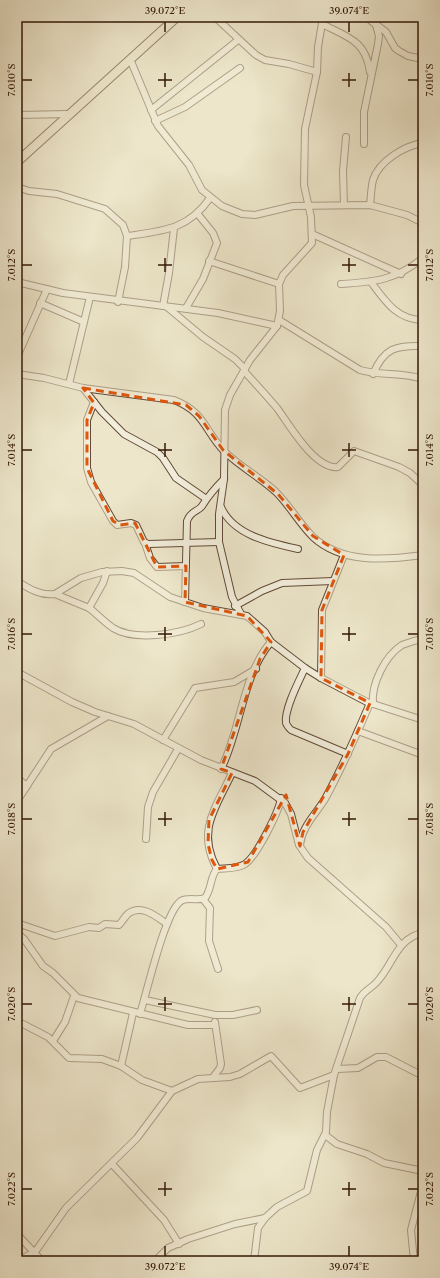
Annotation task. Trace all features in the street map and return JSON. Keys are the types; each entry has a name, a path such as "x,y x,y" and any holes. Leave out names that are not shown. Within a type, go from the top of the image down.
{"main road":[{"path":"17,162 177,17"}],"street":[{"path":"215,17 256,56 265,60 289,64 317,72"},
{"path":"241,614 235,606 232,597 219,542 224,479 223,450 225,410 230,395 244,370 278,323 280,311 279,284 286,270 312,244 312,234 304,185 305,129 317,72 318,47 323,17"},
{"path":"366,17 386,32 395,48 399,51 408,56 423,59"},
{"path":"322,24 341,33 362,48 368,57 371,76"},
{"path":"364,144 364,112 379,36 376,25"},
{"path":"151,110 238,40"},
{"path":"130,59 155,121 166,139 189,165 202,190 210,198 231,210 255,215 293,206 370,205 407,215 423,223"},
{"path":"155,121 185,107 240,68"},
{"path":"17,115 69,114"},
{"path":"344,205 343,171 346,137"},
{"path":"370,205 373,179 377,172 387,161 402,150 423,143"},
{"path":"17,187 29,191 57,194 105,209 123,225 126,236 125,267 118,302"},
{"path":"126,236 174,228 197,213 210,198"},
{"path":"186,308 203,279 216,246 216,238 197,213"},
{"path":"165,306 174,228"},
{"path":"312,234 401,274"},
{"path":"341,284 371,282 401,274 423,258"},
{"path":"209,261 279,284"},
{"path":"17,282 46,289 118,302 186,308 278,323 360,370 373,374 404,375 423,379"},
{"path":"371,282 396,312 409,318 423,320"},
{"path":"17,357 46,289"},
{"path":"69,384 90,297"},
{"path":"40,303 84,322"},
{"path":"165,306 203,337 238,361 301,441 330,467 338,467 354,451 399,467 410,473 423,484"},
{"path":"373,374 378,363 386,353 404,346 423,346"},
{"path":"17,374 83,388 174,400 186,405 199,416 223,450 278,494 313,536 324,546 344,555 380,558 423,555"},
{"path":"83,388 124,434 157,452 163,458 176,478 205,498"},
{"path":"94,402 87,420 87,468 89,476 113,521 117,525 131,523 136,525 145,543 150,558 157,567 186,566"},
{"path":"185,602 186,525 188,516 201,507 205,498 224,479"},
{"path":"221,507 228,520 234,525 264,541 298,549"},
{"path":"145,543 219,542"},
{"path":"321,678 322,610 344,555"},
{"path":"55,594 81,578 107,571 122,570 134,573 156,590 170,597 211,609 241,614 256,623 271,642 305,668 321,678 372,704 423,720"},
{"path":"89,608 107,571"},
{"path":"17,581 37,592 55,594 89,608 114,629 143,635 187,630 201,624"},
{"path":"235,606 262,591 282,584 290,582 333,581"},
{"path":"300,846 303,832 324,800 372,704 373,694 384,665 402,646 413,641 423,640"},
{"path":"220,769 230,747 244,699 262,654 271,642"},
{"path":"305,668 288,709 286,721 288,727 291,730 348,754"},
{"path":"163,740 195,688 234,682 256,669"},
{"path":"17,672 72,702 134,724 178,749 220,769 255,781 281,798 291,814 300,846 308,858 380,923 401,945"},
{"path":"17,800 53,747 67,741 108,716"},
{"path":"358,731 423,755"},
{"path":"146,839 148,807 153,792 178,749"},
{"path":"217,869 210,854 208,844 209,820 232,773"},
{"path":"17,778 27,786"},
{"path":"217,869 241,866 248,862 270,828 281,798"},
{"path":"140,1014 167,924 182,900 203,899 210,890 214,874 217,869"},
{"path":"203,899 210,908 208,941 218,969"},
{"path":"17,923 55,936 89,927 100,928 105,924 119,925 129,914 139,911 150,912 167,924"},
{"path":"17,933 24,939 43,966 53,973 74,996 133,1013 188,1025 215,1025"},
{"path":"254,1261 258,1228 265,1218 278,1207 307,1191 317,1150 325,1135 327,1112 334,1076 360,998 379,980 401,945 410,937 423,933"},
{"path":"53,1041 65,1022 74,996"},
{"path":"145,1000 215,1015 233,1015 257,1010"},
{"path":"121,1066 133,1013"},
{"path":"214,1076 220,1068 215,1015"},
{"path":"17,1021 39,1031 53,1041 69,1058 102,1059 121,1066 142,1080 172,1090"},
{"path":"17,1261 35,1252 66,1208 137,1138 172,1090 189,1082 214,1076 230,1077 240,1074 271,1056 300,1088 334,1076"},
{"path":"337,1069 358,1068 382,1056 395,1060 405,1068 423,1076"},
{"path":"325,1135 337,1144 366,1154 384,1163 423,1171"},
{"path":"112,1164 164,1220 179,1244"},
{"path":"414,1261 411,1230 423,1184"},
{"path":"155,1261 168,1248 236,1224 265,1218"},
{"path":"17,1234 42,1261"}],"highlighted area":[{"path":"83,388 186,405 199,416 223,450 278,494 313,536 344,555 322,610 321,678 370,703 348,754 303,832 300,846 286,795 248,862 217,869 212,860 208,844 209,820 232,773 221,769 260,659 271,642 247,616 185,602 186,566 157,567 135,523 120,525 113,521 87,468 87,420 94,403"}]}
